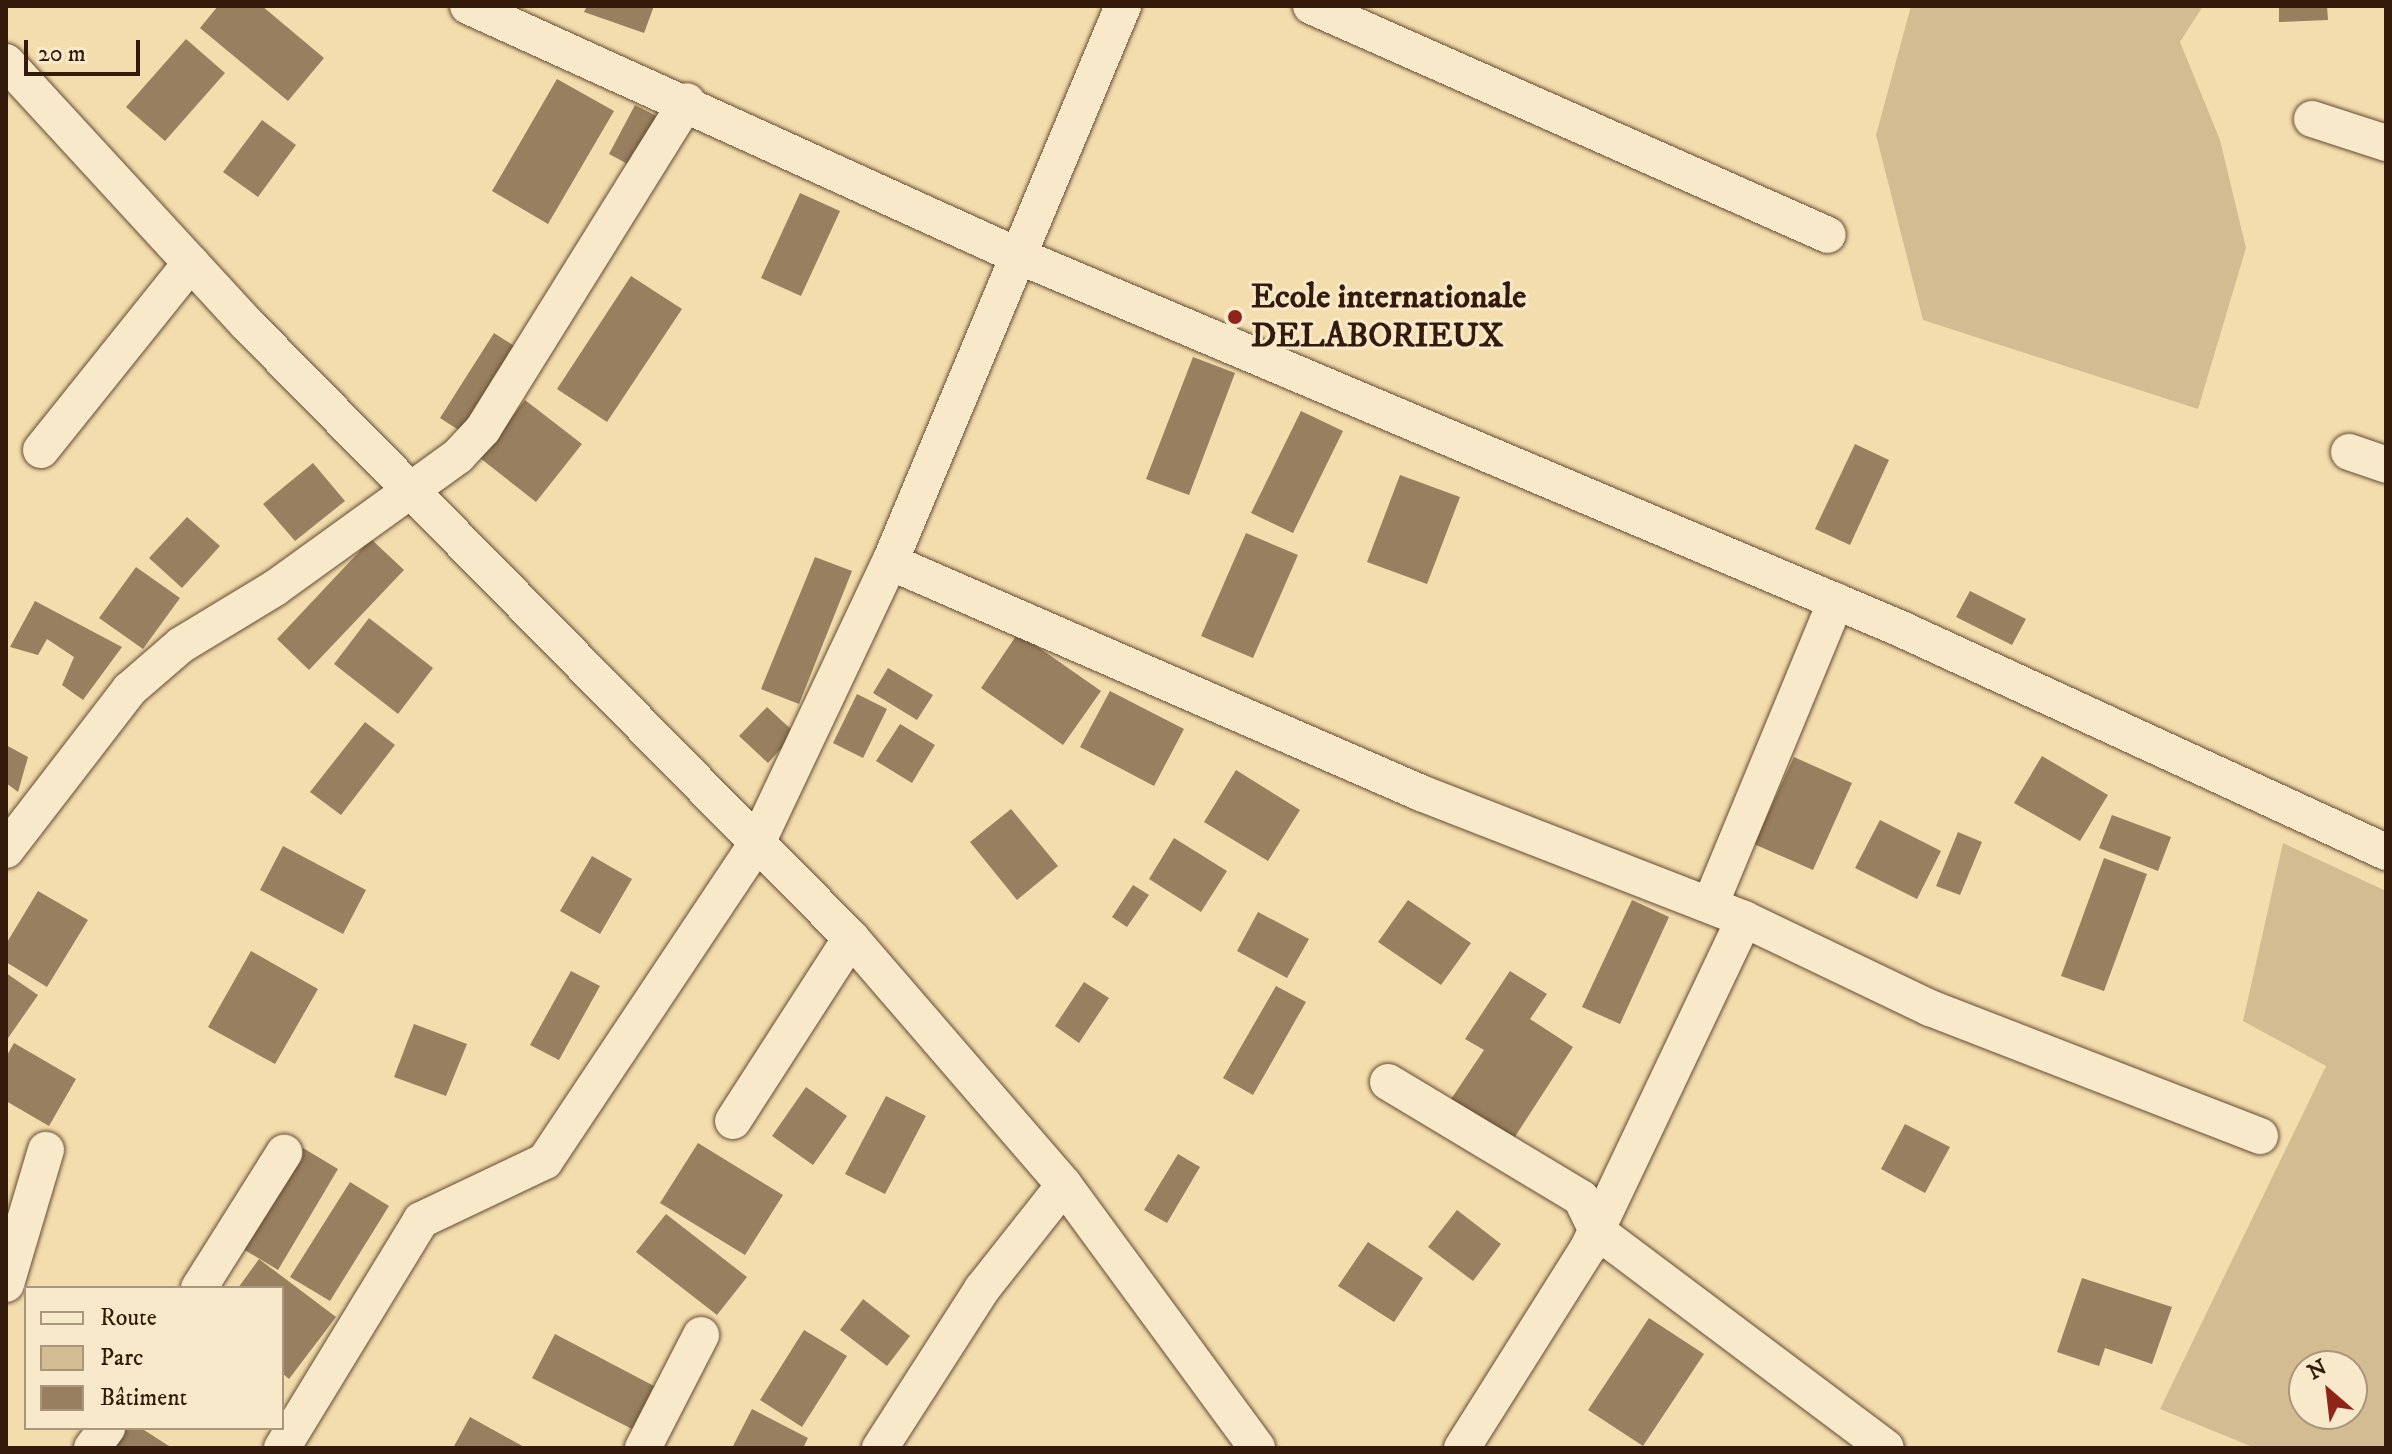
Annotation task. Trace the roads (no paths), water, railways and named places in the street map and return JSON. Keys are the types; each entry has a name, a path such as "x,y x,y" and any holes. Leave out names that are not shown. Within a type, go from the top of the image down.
{"street":[{"path":"468,6 687,101 1014,254 1836,601 2386,852"},
{"path":"282,1448 421,1220 545,1161 757,843 890,562 1014,254 1123,6"},
{"path":"1311,6 1828,235"},
{"path":"6,62 191,263 851,938 1064,1185 1257,1448"},
{"path":"6,850 129,690 181,645 412,491 483,429 687,101"},
{"path":"2312,119 2386,143"},
{"path":"41,450 191,263"},
{"path":"2349,452 2386,465"},
{"path":"890,562 1421,793 1744,919 1930,1008 2260,1136"},
{"path":"1710,905 1836,601"},
{"path":"1462,1448 1597,1231 1744,919"},
{"path":"733,1121 851,938"},
{"path":"1388,1082 1581,1198 1597,1231 1886,1448"},
{"path":"6,1284 46,1150"},
{"path":"200,1286 284,1153"},
{"path":"880,1448 982,1289 1064,1185"},
{"path":"643,1448 701,1335"},
{"path":"92,1448 106,1430"}],"place":[{"name":"Ecole internationale DELABORIEUX","path":"1235,317"}]}
